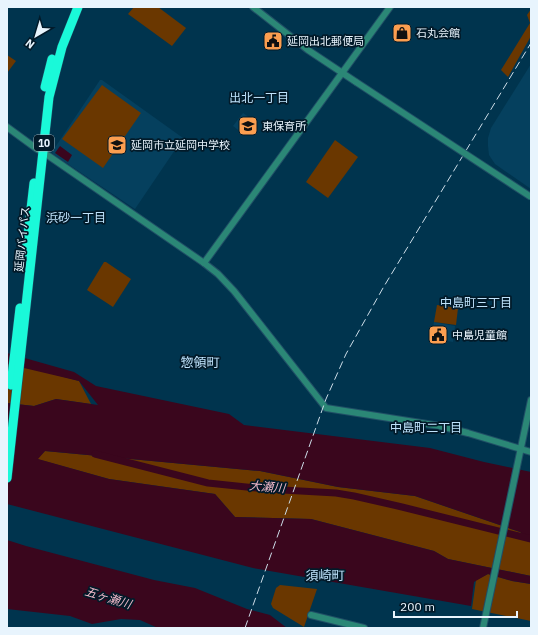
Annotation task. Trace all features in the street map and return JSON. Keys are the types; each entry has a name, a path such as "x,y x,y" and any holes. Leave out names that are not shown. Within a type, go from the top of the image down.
{"highway":[{"name":"延岡バイパス","path":"7,478 40,151 43,92 47,74 62,28 72,7"},
{"name":"延岡バイパス","path":"40,151 53,78 68,28 78,7"},
{"name":"延岡バイパス","path":"7,421 26,283"}],"street":[{"path":"253,7 308,50 342,74 531,197"},
{"path":"204,263 390,7"},
{"path":"7,127 218,274 234,291 326,408 440,426 531,452"},
{"path":"483,628 531,400"},
{"path":"311,615 364,628"}],"shaded area":[{"path":"134,7 158,7 186,28 172,46 128,14"},
{"path":"531,9 531,36 508,77 501,70 530,23 527,15"},
{"path":"7,55 16,61 7,73"},
{"path":"531,64 531,189 495,164 489,155 488,138 491,128"},
{"name":"延岡市立延岡中学校","path":"100,80 183,138 135,209 52,152"},
{"path":"102,85 141,113 103,168 62,139"},
{"path":"243,113 256,122 246,136 233,126"},
{"path":"335,140 358,157 328,198 306,182"},
{"path":"104,262 131,279 113,307 87,290"},
{"path":"437,305 458,308 456,325 434,322"},
{"path":"434,322 455,326 453,342 431,338"},
{"path":"7,362 79,381 91,404 56,399 34,406 7,403"},
{"path":"45,451 260,471 338,487 415,496 520,532 531,540 531,576 448,559 434,551 311,519 235,517 215,494 109,479 37,459"},
{"path":"488,574 512,581 531,584 531,621 472,609 476,580"},
{"path":"280,585 317,589 304,627 273,608 271,604 276,588"}],"water":[{"path":"60,146 72,155 68,162 55,153"},
{"path":"7,353 74,372 96,386 229,414 244,425 430,448 531,472 531,540 520,532 415,496 338,487 260,471 45,451 38,459 109,479 215,494 235,517 311,519 434,551 448,559 531,576 531,584 512,581 488,574 474,582 471,606 253,568 7,504 7,403 34,406 56,399 98,405 79,381 7,364"},
{"name":"五ヶ瀬川","path":"7,540 154,580 195,588 247,609 270,615 287,628 158,628 140,620 121,619 92,624 70,616 7,609"}],"waterway":[{"name":"大瀬川","path":"95,454 208,483 265,489 336,493 354,496 531,539"}],"railway":[{"path":"245,628 326,399 346,354 383,288 531,43"}],"place":[{"name":"石丸会館","path":"402,33"},
{"name":"延岡出北郵便局","path":"273,41"},
{"name":"東保育所","path":"248,126"},
{"name":"延岡市立延岡中学校","path":"117,145"},
{"name":"中島児童館","path":"438,335"}],"district":[{"name":"出北一丁目","path":"259,98"},
{"name":"浜砂一丁目","path":"76,218"},
{"name":"中島町三丁目","path":"476,303"},
{"name":"惣領町","path":"200,362"},
{"name":"中島町二丁目","path":"426,428"},
{"name":"須崎町","path":"325,575"}]}
